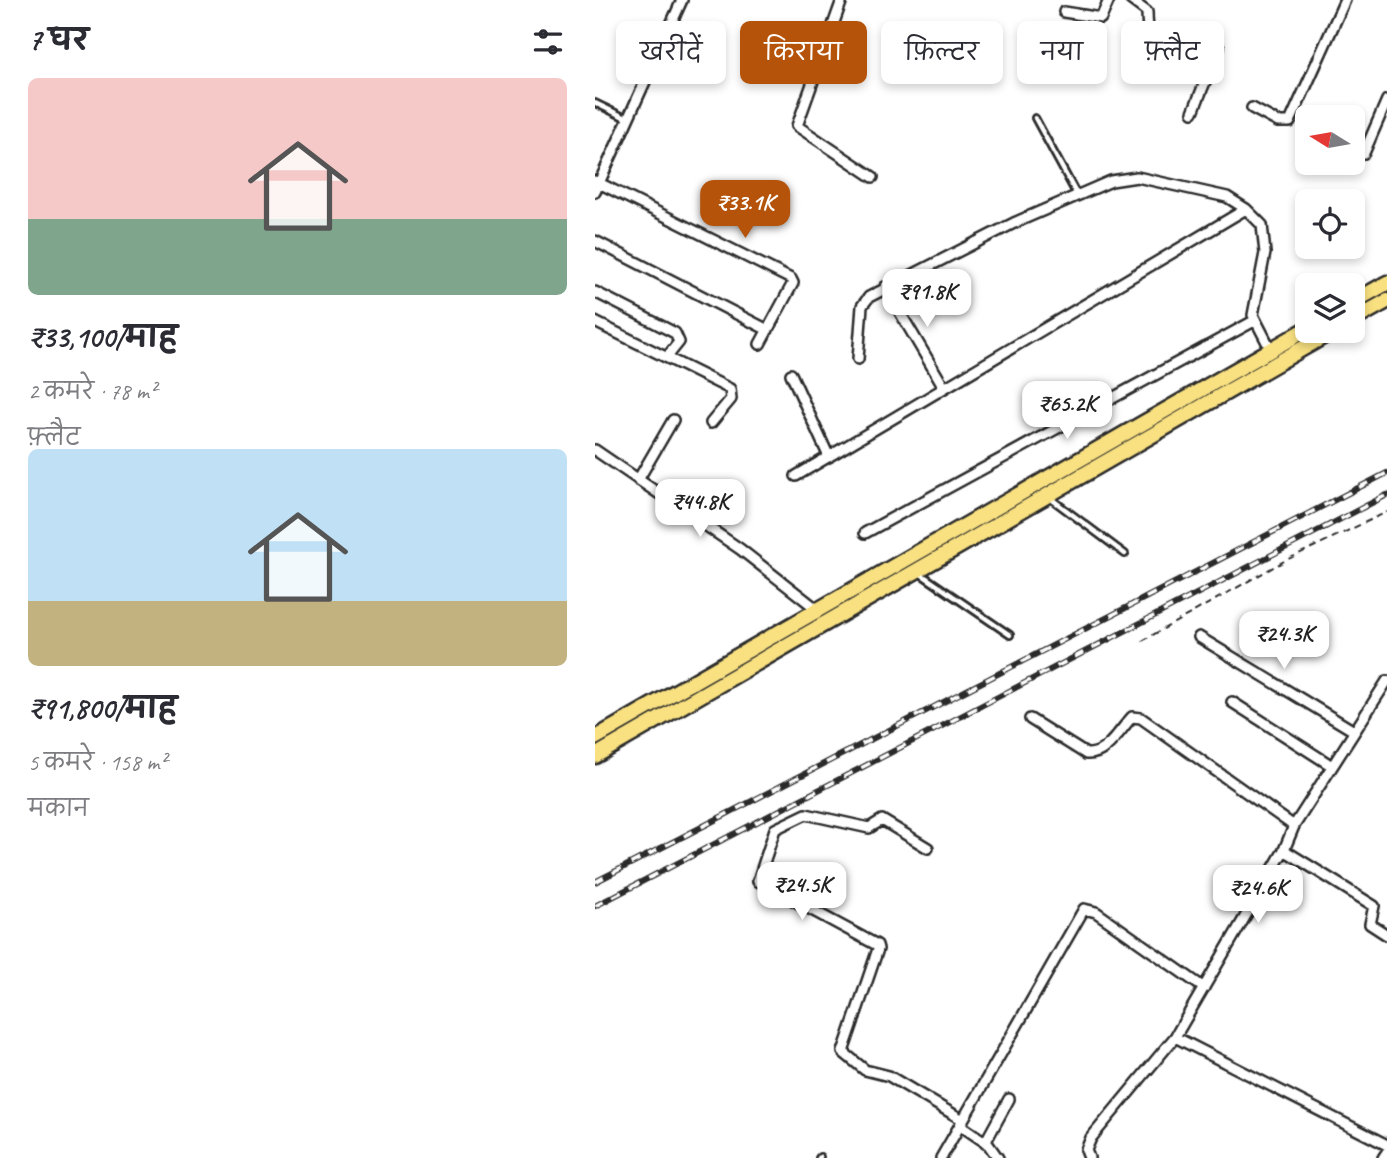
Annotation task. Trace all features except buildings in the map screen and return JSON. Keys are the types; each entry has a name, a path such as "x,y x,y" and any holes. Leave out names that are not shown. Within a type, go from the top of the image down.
{"highway":[{"path":"1365,295 1387,283"},
{"path":"1365,313 1387,300"},
{"path":"595,738 1295,336"},
{"path":"595,756 1312,343"}],"street":[{"path":"682,0 596,185 791,279 793,284 760,344"},
{"path":"842,0 797,126 873,177"},
{"path":"1064,12 1101,18 1109,0"},
{"path":"1131,0 1147,12 1147,21"},
{"path":"1252,108 1278,122 1290,122 1345,0"},
{"path":"1193,112 1204,84"},
{"path":"1365,151 1387,100"},
{"path":"858,359 862,306 869,297 1014,223 1111,181 1137,177 1214,192 1246,209 1262,225 1266,242 1253,307 1254,321 1271,349"},
{"path":"796,476 1246,209"},
{"path":"595,241 768,330"},
{"path":"885,287 944,387"},
{"path":"595,292 675,333 679,342 667,357"},
{"path":"865,533 1254,321"},
{"path":"595,322 730,389 731,400 711,423"},
{"path":"792,374 829,457"},
{"path":"638,480 673,420"},
{"path":"595,450 740,549 818,610"},
{"path":"1199,637 1354,731"},
{"path":"1077,1158 1175,1037 1284,850 1294,826 1387,681"},
{"path":"1232,702 1332,766"},
{"path":"1030,719 1086,754 1094,754 1101,752 1132,717 1137,716 1294,826"},
{"path":"928,848 882,820 873,828 806,814 775,829 758,881 877,945 878,949 843,1052 865,1070 890,1076 962,1122 998,1158"},
{"path":"1284,850 1370,903 1375,909 1370,924 1387,934"},
{"path":"941,1158 1078,915 1084,909 1096,912 1204,988"},
{"path":"1175,1037 1387,1145"},
{"path":"985,1143 1009,1099"},
{"path":"1088,1144 1089,1158"},
{"path":"1383,1158 1387,1152"}],"lane":[{"path":"595,103 628,119"},
{"path":"1035,118 1078,196"},
{"path":"1047,496 1125,554"},
{"path":"918,572 1010,635"}],"path":[{"path":"1142,641 1286,560 1387,512"}],"railway":[{"path":"595,882 1387,473"},
{"path":"595,906 1387,495"}]}
